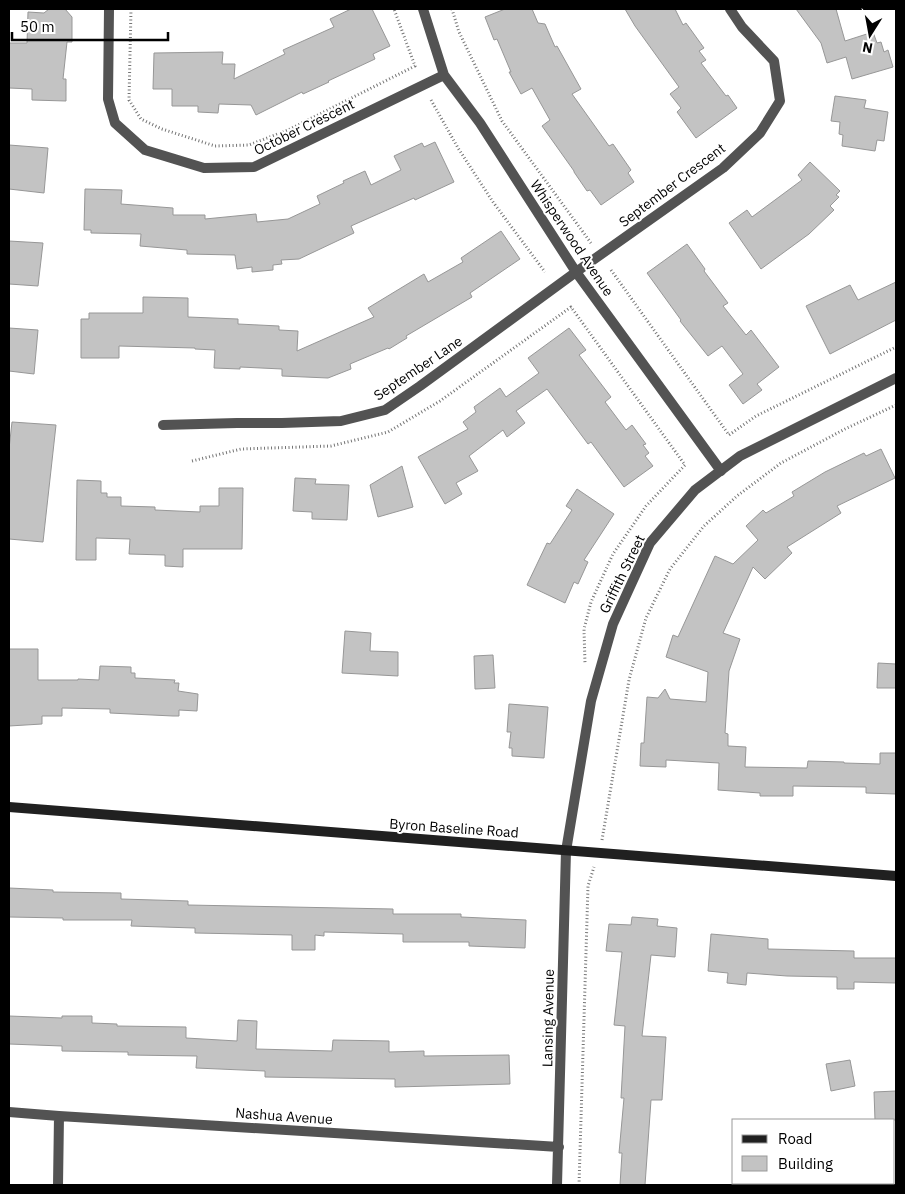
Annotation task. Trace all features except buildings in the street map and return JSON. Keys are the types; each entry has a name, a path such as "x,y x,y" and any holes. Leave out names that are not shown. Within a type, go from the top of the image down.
{"main road":[{"name":"Byron Baseline Road","path":"9,807 896,876"}],"street":[{"name":"October Crescent","path":"109,9 108,99 115,122 145,150 204,168 254,167 444,74"},
{"name":"Whisperwood Avenue","path":"423,9 444,74 480,123 576,272 720,470"},
{"name":"September Crescent","path":"576,272 723,168 760,133 780,101 774,61 742,27 730,9"},
{"name":"September Lane","path":"163,425 282,424 341,421 385,410 576,272"},
{"name":"Griffith Street","path":"566,850 591,701 613,624 650,543 695,490 740,456 896,378"},
{"name":"Lansing Avenue","path":"557,1185 566,850"},
{"name":"Nashua Avenue","path":"9,1112 559,1147"},
{"path":"58,1185 59,1116"}],"path":[{"path":"131,9 128,100 141,119 162,130 215,146 249,145 288,130 415,66 394,9"},
{"path":"452,9 459,32 502,121 591,243"},
{"path":"431,100 458,148 493,202 545,272"},
{"path":"611,270 729,435 756,416 896,347"},
{"path":"192,461 241,448 331,446 388,432 440,401 571,307 685,465 646,506 613,554 592,602 584,628 585,671"},
{"path":"579,1185 588,886 600,853 629,680 646,618 670,569 704,526 737,496 781,463 896,405"}]}
